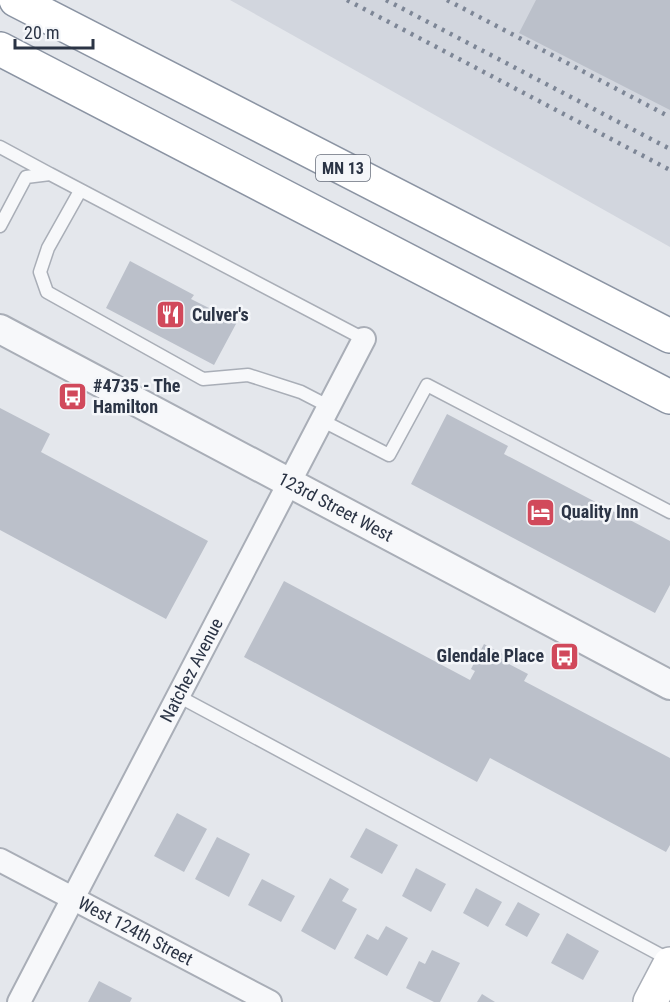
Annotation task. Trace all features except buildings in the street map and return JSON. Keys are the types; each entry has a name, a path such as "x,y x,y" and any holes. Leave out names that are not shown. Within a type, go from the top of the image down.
{"main road":[{"name":"MN 13","path":"15,0 670,336"},
{"path":"0,49 670,397"},
{"path":"650,1002 670,962"}],"street":[{"name":"123rd Street West","path":"0,330 670,685"},
{"name":"Natchez Avenue","path":"19,1002 364,339"},
{"name":"West 124th Street","path":"0,860 270,1002"}],"lane":[{"path":"0,147 364,339"},
{"path":"0,226 26,177 50,174"},
{"path":"80,190 48,248 42,264 40,273 47,292 203,379 248,375 301,392 326,414 388,455 427,385 670,512"},
{"path":"178,696 670,962"}],"shaded area":[{"path":"230,0 670,0 670,247"}],"railway":[{"path":"347,0 670,170"},
{"path":"386,0 670,149"},
{"path":"447,0 670,117"}],"place":[{"name":"Culver's","path":"171,315"},
{"name":"#4735 - The Hamilton","path":"72,396"},
{"name":"Quality Inn","path":"540,512"},
{"name":"Glendale Place","path":"565,656"}]}
